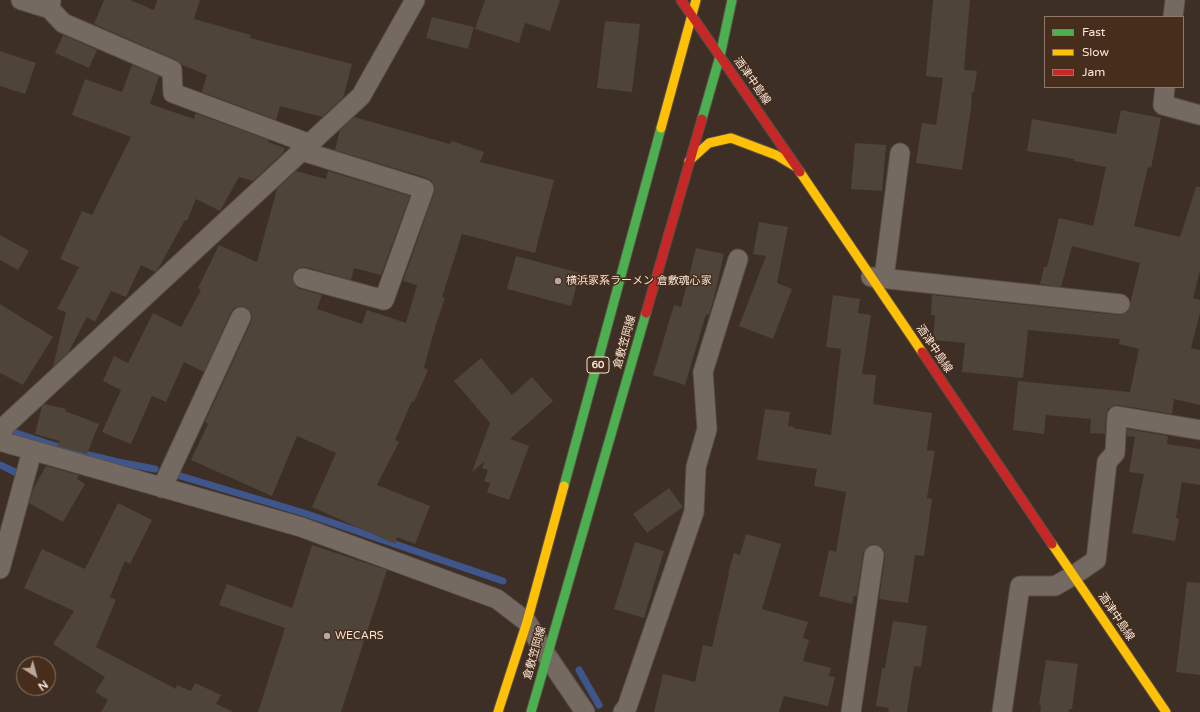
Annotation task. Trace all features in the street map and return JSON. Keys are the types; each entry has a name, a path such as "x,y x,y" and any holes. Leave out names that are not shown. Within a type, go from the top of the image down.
{"main road":[{"name":"酒津中島線","path":"681,0 796,167 878,277 1166,712"},
{"name":"倉敷笠岡線","path":"498,712 527,622 693,17 696,0"},
{"name":"倉敷笠岡線","path":"531,712 720,56 732,0"},
{"path":"689,161 709,143 731,138 776,155 796,167"}],"street":[{"path":"21,0 51,4 64,23 172,70 173,93 306,147 424,189 384,300 303,278"},
{"path":"0,433 13,419 361,96 415,0"},
{"path":"1173,16 1175,0"},
{"path":"1165,88 1163,105 1200,115"},
{"path":"900,153 878,277 1120,304"},
{"path":"623,712 694,512 696,467 707,429 703,372 738,259"},
{"path":"162,488 241,317"},
{"path":"1002,712 1020,586 1054,586 1096,560 1107,462 1115,453 1117,416 1200,430"},
{"path":"0,441 301,527 497,599 527,622 547,656 585,712"},
{"path":"0,569 32,451"},
{"path":"851,712 874,555"}],"building":[{"path":"104,0 130,0 154,10 157,0 200,0 194,19 251,35 250,38 352,64 343,98 322,117 280,106 276,120 202,92 207,75 94,24"},
{"path":"485,0 560,0 550,31 525,23 519,43 475,29"},
{"path":"933,0 970,0 964,70 977,71 974,92 972,92 962,170 916,163 922,123 936,125 943,78 926,76"},
{"path":"432,17 474,27 468,49 426,38"},
{"path":"605,21 640,24 632,92 597,88"},
{"path":"63,35 97,50 89,68 55,53"},
{"path":"0,51 36,63 25,94 0,86"},
{"path":"132,65 159,76 150,104 194,119 195,113 269,140 268,142 285,148 283,153 253,181 239,177 220,211 196,199 187,221 185,220 158,269 155,272 141,265 126,297 111,291 95,322 87,317 68,353 53,367 66,312 57,309 79,267 60,259 82,211 92,215 131,137 72,115 85,79 122,92"},
{"path":"1121,110 1161,118 1151,168 1148,167 1134,226 1180,237 1196,187 1200,187 1200,270 1193,298 1200,300 1200,313 1191,348 1200,350 1200,405 1174,399 1172,414 1119,405 1113,406 1108,409 1106,415 1105,434 1090,433 1091,419 1046,415 1044,434 1013,430 1018,381 1130,392 1139,349 1119,344 1120,339 1028,330 1023,378 962,372 965,343 933,340 935,315 931,315 932,295 1119,315 1128,312 1140,263 1072,246 1061,287 1040,284 1044,267 1047,267 1059,218 1093,226 1106,167 1074,161 1074,159 1027,151 1032,119 1116,134"},
{"path":"354,117 450,144 452,141 484,152 480,162 554,180 535,253 462,234 442,297 445,298 424,368 428,370 414,402 412,401 395,440 399,442 377,485 430,506 415,544 397,537 395,544 312,507 336,453 297,436 272,496 191,460 208,424 205,422 251,322 252,316 250,311 245,307 240,306 234,308 231,312 204,372 184,362 166,402 152,396 131,444 102,432 121,390 103,381 114,356 128,363 153,313 181,327 201,290 198,288 219,245 257,262 277,189 296,171 326,179 328,171 410,196 381,275 354,268 351,280 306,267 301,267 296,270 292,276 296,286 300,289 322,295 317,309 362,324 367,310 406,323 417,285 403,281 435,187 432,181 427,178 335,150 340,130"},
{"path":"855,143 886,145 882,191 851,189"},
{"path":"759,222 788,227 777,283 792,289 773,339 739,326 766,256 753,254"},
{"path":"0,235 29,251 18,270 0,260"},
{"path":"696,248 724,254 713,302 709,315 706,314 685,385 653,375 674,305 681,307"},
{"path":"516,256 580,273 571,306 507,289"},
{"path":"833,295 860,299 858,313 871,315 862,374 876,375 873,404 932,413 927,450 935,451 927,498 932,499 924,556 915,555 908,603 879,599 885,556 881,547 875,544 866,548 863,553 857,596 854,596 852,604 819,596 829,550 836,552 846,492 814,486 817,469 757,460 765,409 790,412 788,426 794,427 793,428 831,435 841,349 826,347"},
{"path":"0,304 53,337 23,385 0,373"},
{"path":"481,358 512,395 532,377 553,401 510,439 529,446 509,500 487,492 490,483 484,481 488,470 482,468 485,461 472,472 490,423 454,381"},
{"path":"45,404 66,409 65,411 99,424 87,454 57,446 60,441 35,434 42,406"},
{"path":"1127,429 1168,436 1167,444 1200,449 1200,485 1182,482 1176,518 1179,519 1175,541 1132,533 1144,474 1129,472 1135,437 1127,436"},
{"path":"46,466 79,475 77,479 85,484 63,522 29,503 33,489"},
{"path":"669,488 683,507 647,533 633,514"},
{"path":"118,503 152,520 130,564 125,561 110,597 116,600 96,647 176,689 177,685 191,691 195,683 221,695 216,704 234,712 101,712 108,700 95,692 105,677 53,644 74,611 24,588 42,549 85,569"},
{"path":"746,534 781,544 762,609 808,622 803,638 809,640 803,661 831,668 829,676 835,677 828,706 784,696 779,712 654,712 663,674 695,682 703,645 712,647 728,573 734,553 740,555"},
{"path":"635,542 664,551 644,618 614,609"},
{"path":"312,545 387,570 341,712 258,712 285,628 219,605 227,584 292,608"},
{"path":"1187,582 1200,583 1200,675 1176,672"},
{"path":"893,621 927,626 921,667 914,666 907,712 888,712 889,708 876,706 882,668 885,668"},
{"path":"1046,660 1078,664 1072,709 1069,709 1069,712 1040,712 1041,705 1039,705"}],"waterway":[{"path":"16,433 85,454 155,469"},
{"path":"0,465 17,473"},
{"path":"177,475 304,513 503,581"},
{"path":"579,670 599,705"}],"traffic: fast":[{"path":"702,119 720,56 732,0"},
{"path":"564,486 661,128"},
{"path":"531,712 646,313"}],"traffic: slow":[{"path":"661,128 696,0"},
{"path":"689,161 709,143 731,138 776,155 796,167"},
{"path":"800,172 922,352"},
{"path":"498,712 527,622 564,486"},
{"path":"1052,544 1166,712"}],"traffic: jam":[{"path":"681,0 800,172"},
{"path":"646,313 702,119"},
{"path":"922,352 1052,544"}],"place":[{"name":"横浜家系ラーメン 倉敷魂心家","path":"558,281"},
{"name":"WECARS","path":"327,636"}]}
